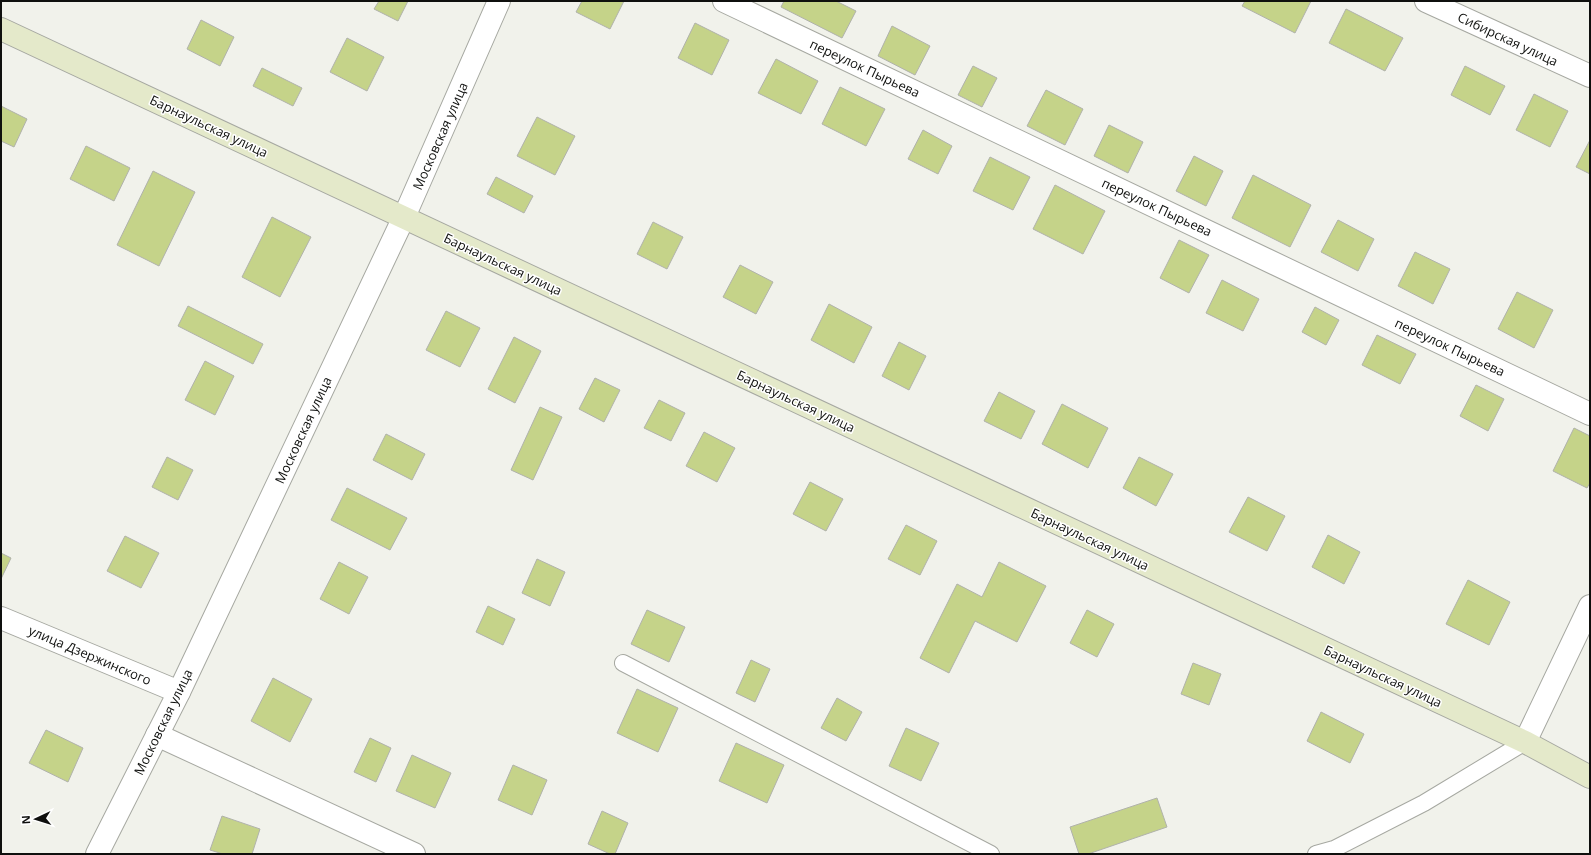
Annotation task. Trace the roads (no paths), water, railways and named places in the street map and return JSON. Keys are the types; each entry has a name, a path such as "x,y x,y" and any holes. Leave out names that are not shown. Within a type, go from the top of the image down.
{"street":[{"name":"Московская улица","path":"97,854 178,692 404,217 499,1"},
{"name":"переулок Пырьева","path":"724,1 1590,414"},
{"name":"Сибирская улица","path":"1426,1 1590,76"},
{"name":"Барнаульская улица","path":"1,29 1525,742 1590,777"},
{"path":"1525,742 1590,606"},
{"name":"улица Дзержинского","path":"1,618 178,692"},
{"path":"157,735 414,854"}],"lane":[{"path":"623,663 991,854"},
{"path":"1316,854 1334,849 1424,803 1525,742"}]}
